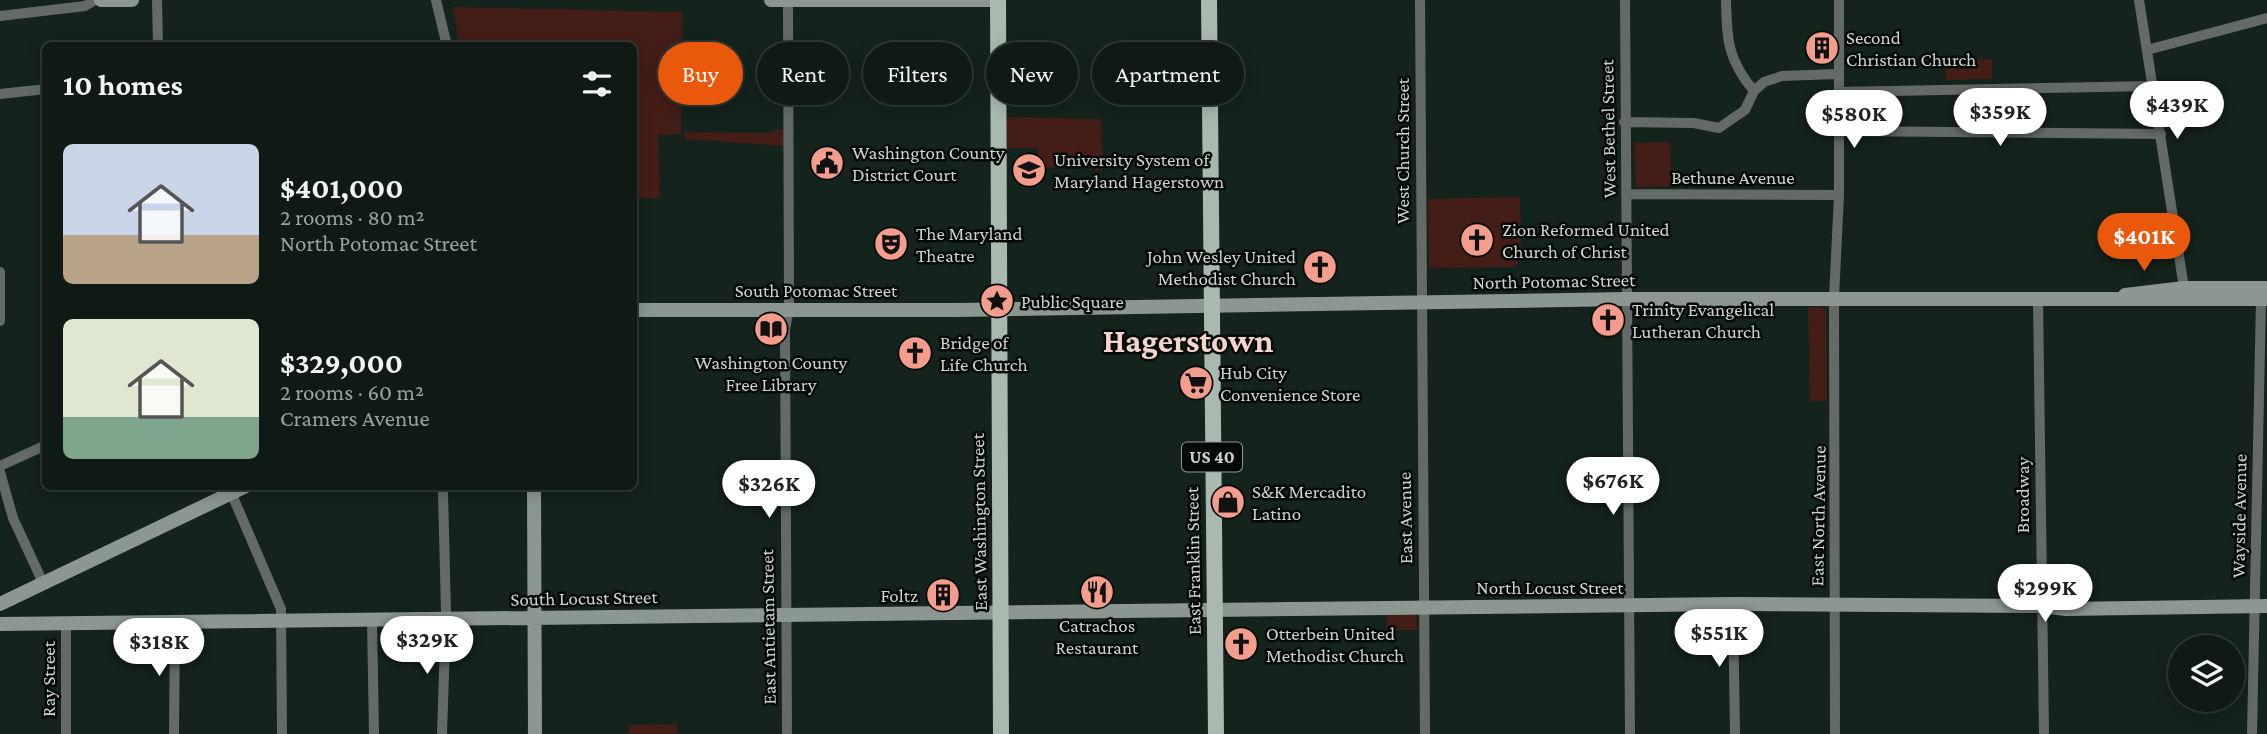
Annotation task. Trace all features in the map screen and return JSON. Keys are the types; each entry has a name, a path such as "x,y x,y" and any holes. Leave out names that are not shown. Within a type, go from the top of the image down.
{"main road":[{"path":"101,0 132,0"},
{"path":"771,0 990,0"},
{"name":"East Washington Street","path":"998,0 1001,734"},
{"name":"US 40","path":"1209,0 1211,304"},
{"name":"North Potomac Street","path":"2110,299 2146,290 2184,288 2264,293"},
{"name":"North Potomac Street","path":"998,309 1625,299 2110,299 2264,293"},
{"name":"East Franklin Street","path":"1211,304 1216,734"},
{"name":"South Potomac Street","path":"637,310 998,309"},
{"path":"0,604 44,585 230,490"},
{"path":"534,490 536,734"},
{"name":"North Locust Street","path":"1001,613 1733,604 2041,606 2066,609 2261,606"},
{"name":"South Locust Street","path":"1,620 66,624 1001,613"}],"street":[{"path":"0,16 85,6 95,0"},
{"path":"157,0 158,42"},
{"path":"436,0 446,42"},
{"name":"East Antietam Street","path":"786,734 785,329 789,309 788,0"},
{"name":"West Church Street","path":"1420,0 1420,301"},
{"name":"West Bethel Street","path":"1625,0 1630,734"},
{"path":"1726,0 1727,38 1731,57 1738,72 1754,91"},
{"name":"East North Avenue","path":"1835,734 1834,298 1839,195 1839,0"},
{"path":"2139,0 2184,288"},
{"path":"2147,50 2267,18"},
{"path":"1624,122 1694,123 1719,128 1745,110 1754,91 1764,82 1782,76 1837,74"},
{"path":"1838,92 2154,86"},
{"path":"0,94 42,89"},
{"path":"1839,131 2161,134"},
{"name":"Bethune Avenue","path":"1626,194 1839,195"},
{"path":"0,272 0,321"},
{"name":"Wayside Avenue","path":"2252,734 2261,606 2264,293"},
{"name":"Broadway","path":"2038,298 2044,734"},
{"name":"East Avenue","path":"1420,301 1425,734"},
{"path":"0,466 42,447"},
{"path":"0,472 13,518 44,585"},
{"path":"230,490 281,609 282,734"},
{"path":"442,734 443,493"},
{"path":"1733,604 1735,734"},
{"path":"372,619 374,734"},
{"path":"174,734 175,622"},
{"name":"Ray Street","path":"66,624 66,734"}],"shaded area":[{"path":"453,7 682,12 682,42 658,42 658,105 681,105 681,134 658,135 660,198 637,198 637,42 459,42"},
{"path":"1992,59 1992,79 1946,80 1946,60"},
{"path":"1007,117 1101,119 1103,170 1095,171 1093,167 1049,168 1039,164 1037,148 1007,148"},
{"path":"776,129 784,129 784,146 684,139 685,132 772,133"},
{"path":"1670,142 1672,186 1636,187 1634,143"},
{"path":"1520,197 1521,257 1515,267 1429,268 1428,199"},
{"path":"1808,307 1822,307 1826,310 1827,401 1810,401"},
{"path":"1416,614 1417,630 1387,630 1387,615"},
{"path":"677,724 677,734 629,734 628,725"}],"place":[{"name":"Second Christian Church","path":"1822,48"},
{"name":"Washington County District Court","path":"827,163"},
{"name":"University System of Maryland Hagerstown","path":"1029,170"},
{"name":"Zion Reformed United Church of Christ","path":"1477,240"},
{"name":"The Maryland Theatre","path":"891,244"},
{"name":"John Wesley United Methodist Church","path":"1320,267"},
{"name":"Public Square","path":"997,301"},
{"name":"Trinity Evangelical Lutheran Church","path":"1608,320"},
{"name":"Washington County Free Library","path":"771,329"},
{"name":"Bridge of Life Church","path":"915,353"},
{"name":"Hub City Convenience Store","path":"1196,383"},
{"name":"S&K Mercadito Latino","path":"1228,502"},
{"name":"Catrachos Restaurant","path":"1097,592"},
{"name":"Foltz","path":"943,595"},
{"name":"Otterbein United Methodist Church","path":"1241,644"}],"district":[{"name":"Hagerstown","path":"1188,340"}]}
